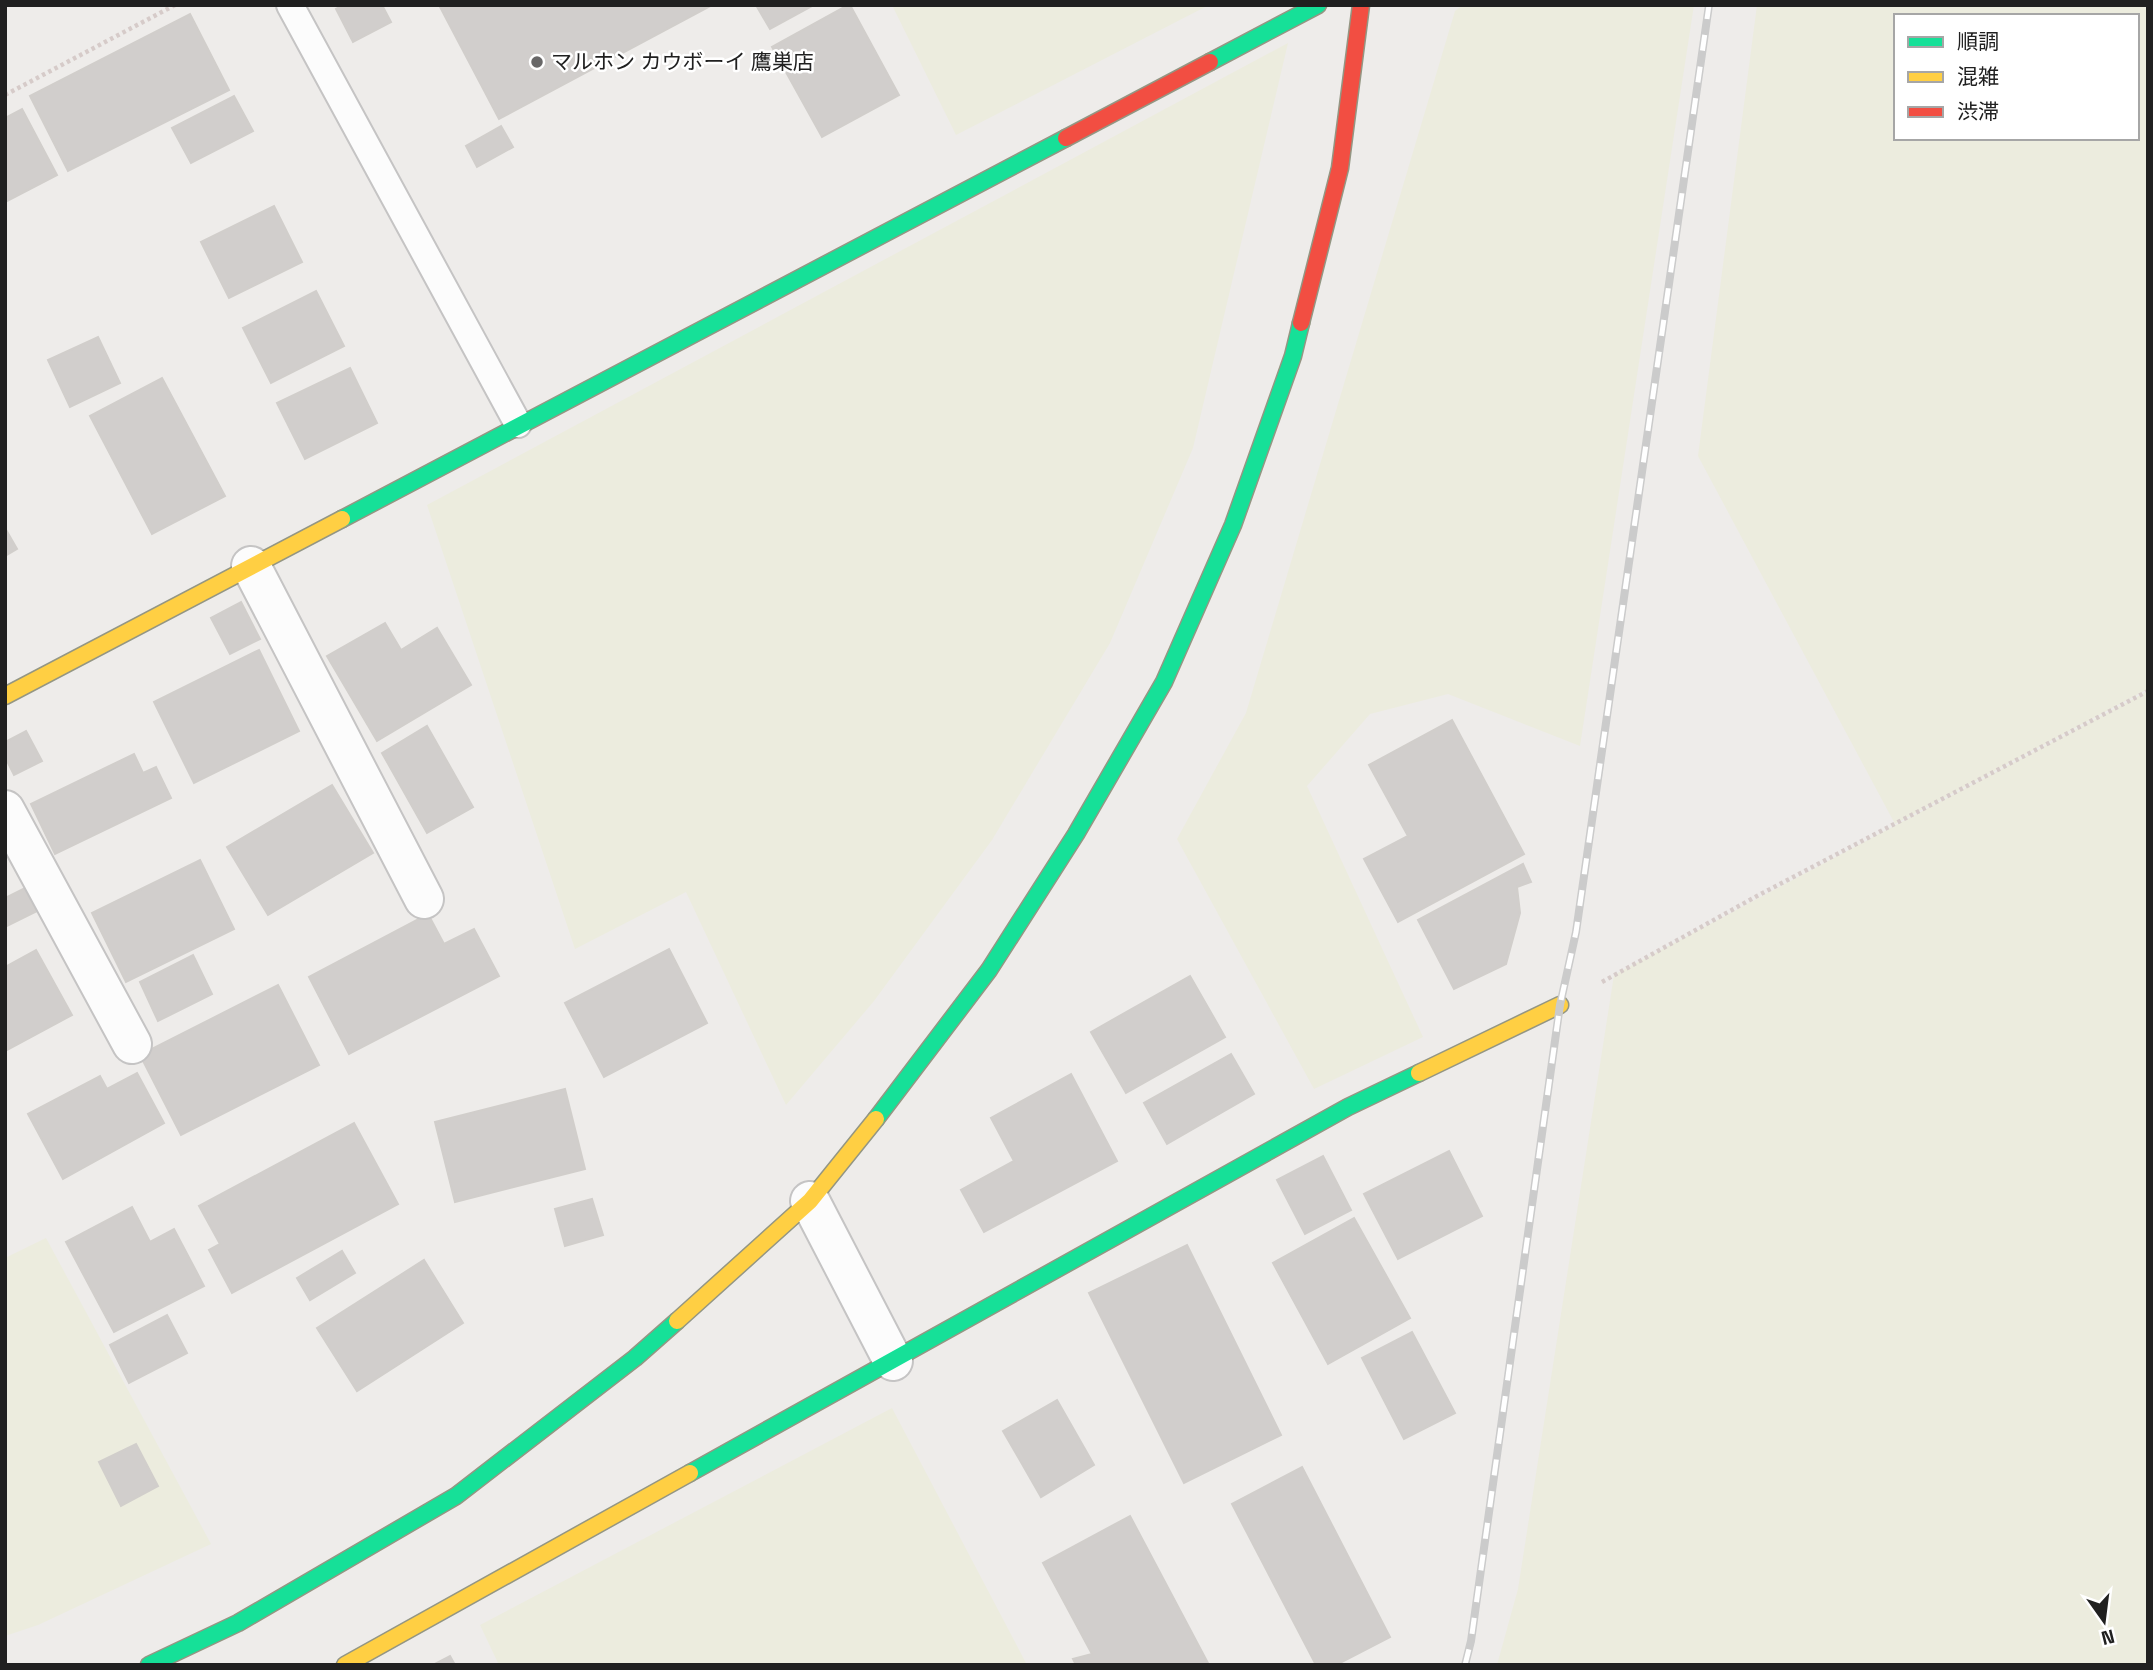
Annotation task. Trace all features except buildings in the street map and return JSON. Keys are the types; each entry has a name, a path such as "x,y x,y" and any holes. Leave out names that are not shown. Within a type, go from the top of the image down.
{"street":[{"path":"5,696 1318,5"},
{"path":"149,1665 238,1623 456,1496 635,1359 810,1200 859,1142 989,970 1076,834 1164,682 1233,525 1293,356 1340,168 1361,5"},
{"path":"251,566 424,899"},
{"path":"5,810 132,1044"},
{"path":"345,1665 1348,1107 1560,1005"},
{"path":"810,1200 892,1361"}],"lane":[{"path":"290,5 518,424"}],"path":[{"path":"5,95 175,5"},
{"path":"1560,1005 1768,890 2148,691"}],"shaded area":[{"path":"892,5 1209,5 956,135"},
{"path":"1463,5 1694,5 1580,746 1448,694 1370,714 1307,786 1423,1037 1314,1089 1177,839 1246,713 1455,11"},
{"path":"1757,5 2148,5 2148,689 1895,824 1698,456"},
{"path":"1288,43 1193,448 1110,643 992,840 874,1001 786,1105 686,892 575,949 427,505"},
{"path":"2148,691 2148,1665 1497,1665 1518,1589 1614,975"},
{"path":"46,1238 211,1544 38,1625 5,1636 5,1258"},
{"path":"892,1408 1027,1665 499,1665 480,1625"}],"railway":[{"path":"1465,1665 1471,1641 1560,1005 1576,932 1709,5"}],"traffic: fast":[{"path":"1210,62 1318,5"},
{"path":"342,519 1066,138"},
{"path":"876,1119 989,970 1076,834 1164,682 1233,525 1293,356 1301,323"},
{"path":"690,1473 1348,1107 1419,1073"},
{"path":"149,1665 238,1623 456,1496 635,1358 677,1321"}],"traffic: slow":[{"path":"5,696 342,519"},
{"path":"1419,1073 1560,1005"},
{"path":"677,1321 810,1201 876,1119"},
{"path":"345,1665 690,1473"}],"traffic: jam":[{"path":"1301,323 1340,168 1361,5"},
{"path":"1066,138 1210,62"}],"place":[{"name":"マルホン カウボーイ 鷹巣店","path":"537,62"}]}
